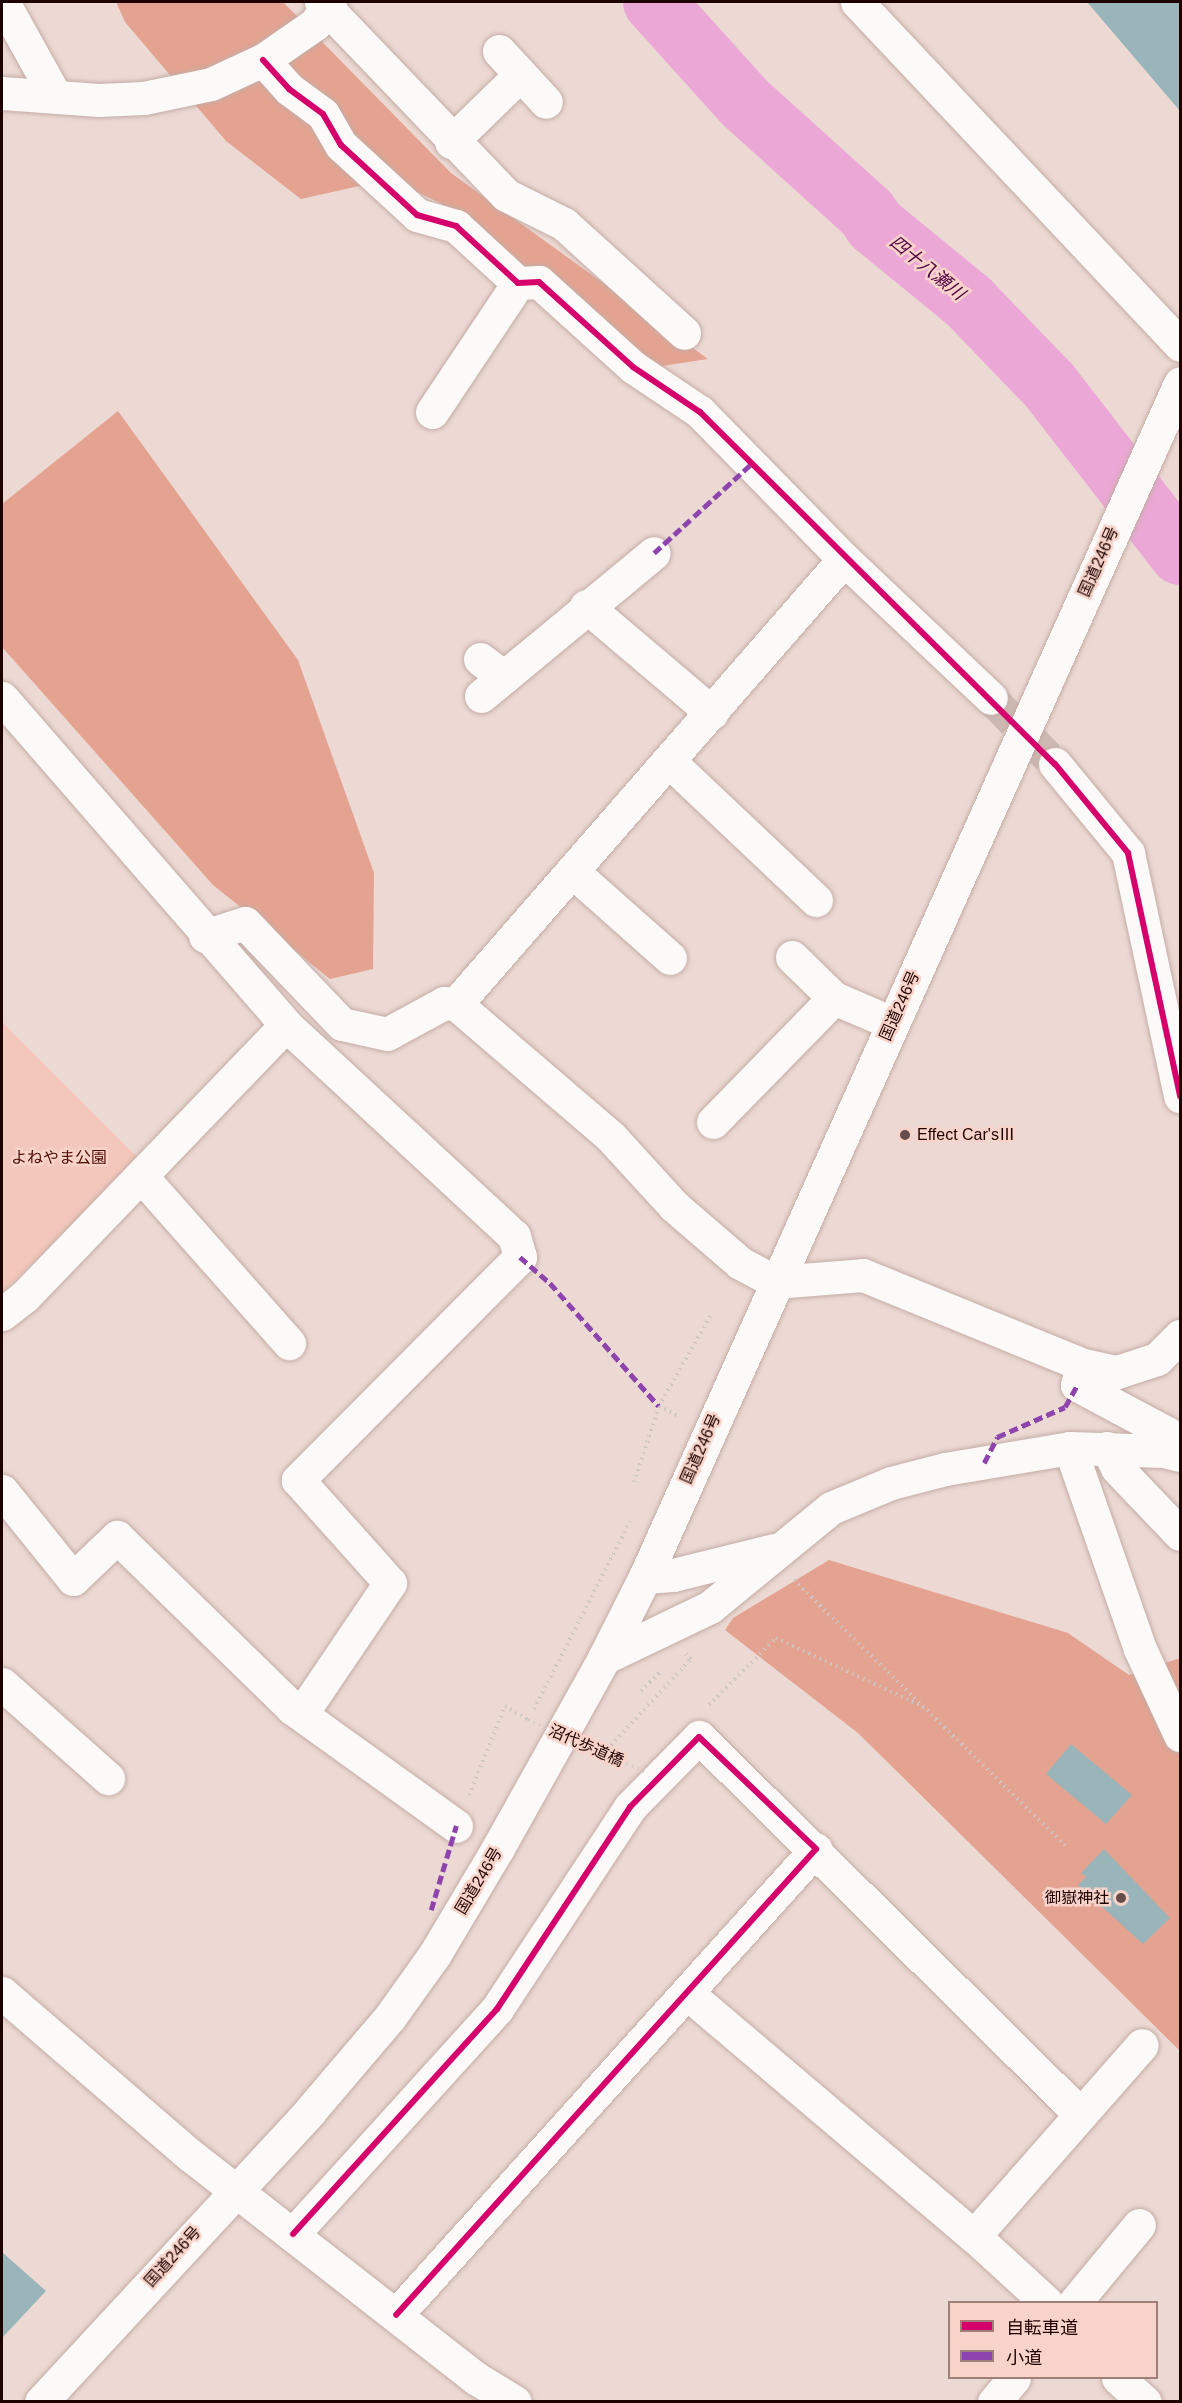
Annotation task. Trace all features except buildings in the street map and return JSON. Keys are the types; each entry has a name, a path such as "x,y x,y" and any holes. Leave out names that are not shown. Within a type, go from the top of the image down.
{"main road":[{"path":"3,2 55,96"},
{"path":"857,2 1180,345"},
{"path":"2,93 144,98 211,84 263,60 315,24 325,3 451,142 506,195 564,224 684,333"},
{"path":"499,51 546,102"},
{"path":"263,60 289,89 323,114 341,145 417,215 456,226 518,283 540,282 633,367 700,412 844,559 991,698"},
{"path":"451,142 520,75"},
{"path":"432,412 518,283"},
{"name":"国道246号","path":"41,2402 310,2110 390,2017 435,1954 604,1658 645,1577 775,1282 1180,383"},
{"path":"488,677 654,553"},
{"path":"456,1004 670,762 844,559"},
{"path":"586,606 711,713"},
{"path":"2,698 205,936 286,1025 513,1236 520,1257 298,1480 390,1583 302,1713"},
{"path":"670,762 779,884 816,900"},
{"path":"1055,764 1128,853 1180,1096"},
{"path":"572,872 670,958"},
{"path":"205,936 245,923 342,1024 387,1034 444,1003 456,1004 611,1137 691,1220 740,1263 775,1282 863,1275 1083,1365 1117,1372 1157,1359 1180,1336"},
{"path":"792,957 834,998 892,1023"},
{"path":"713,1122 834,998"},
{"path":"2,1314 25,1296 142,1177 286,1025"},
{"path":"142,1177 289,1343"},
{"path":"604,1658 710,1607 831,1508 891,1483 945,1469 1070,1448 1107,1448 1172,1453 1167,1433 1077,1385 1083,1365"},
{"path":"1070,1448 1129,1619 1180,1735"},
{"path":"1107,1448 1117,1468 1180,1534"},
{"path":"2,1491 73,1579 117,1537 302,1713 456,1826"},
{"path":"645,1577 673,1575 774,1553"},
{"path":"2,1684 108,1778"},
{"path":"293,2234 497,2009 630,1807 699,1737 816,1849 1079,2113"},
{"path":"396,2315 816,1849"},
{"path":"2,1993 235,2190 477,2379 515,2402"},
{"path":"687,1993 974,2236 1045,2301"},
{"path":"974,2236 1079,2113 1142,2045"},
{"path":"1077,2301 1139,2225"},
{"path":"994,2402 1013,2379"},
{"path":"1119,2379 1145,2402"}],"path":[{"path":"634,1482 659,1406 711,1315"},
{"path":"659,1406 683,1418 678,1428"},
{"path":"528,1720 635,1511"},
{"path":"774,1553 1066,1846"},
{"path":"702,1713 776,1638 926,1708"},
{"path":"603,1754 691,1659"}],"green space":[{"name":"よねやま公園","path":"2,1022 139,1159 2,1293"}],"shaded area":[{"path":"116,2 283,2 451,173 708,359 649,368 456,211 391,179 301,199 226,141 125,22"},
{"path":"118,411 298,660 374,873 373,969 330,979 213,885 2,647 2,504"},
{"path":"829,1560 1068,1633 1129,1675 1180,1658 1180,2051 858,1733 725,1630 733,1618"}],"waterway":[{"name":"四十八瀬川","path":"654,2 744,102 867,213 875,225 969,302 1049,385 1180,554"}],"tunnel":[{"path":"991,698 1055,764"}],"marked path":[{"path":"654,553 751,464"},
{"path":"520,1257 550,1283 659,1406"},
{"path":"984,1463 997,1437 1065,1407 1077,1385"},
{"path":"431,1910 456,1826"}],"cycle path":[{"path":"263,60 289,89 323,114 341,145 417,215 456,226 518,283 539,282 633,367 700,412 1055,764 1128,853 1180,1096"},
{"path":"293,2234 497,2009 630,1807 699,1737 816,1849 396,2315"}],"place":[{"name":"Effect Car'sⅢ","path":"905,1135"},
{"name":"御嶽神社","path":"1121,1898"}]}
